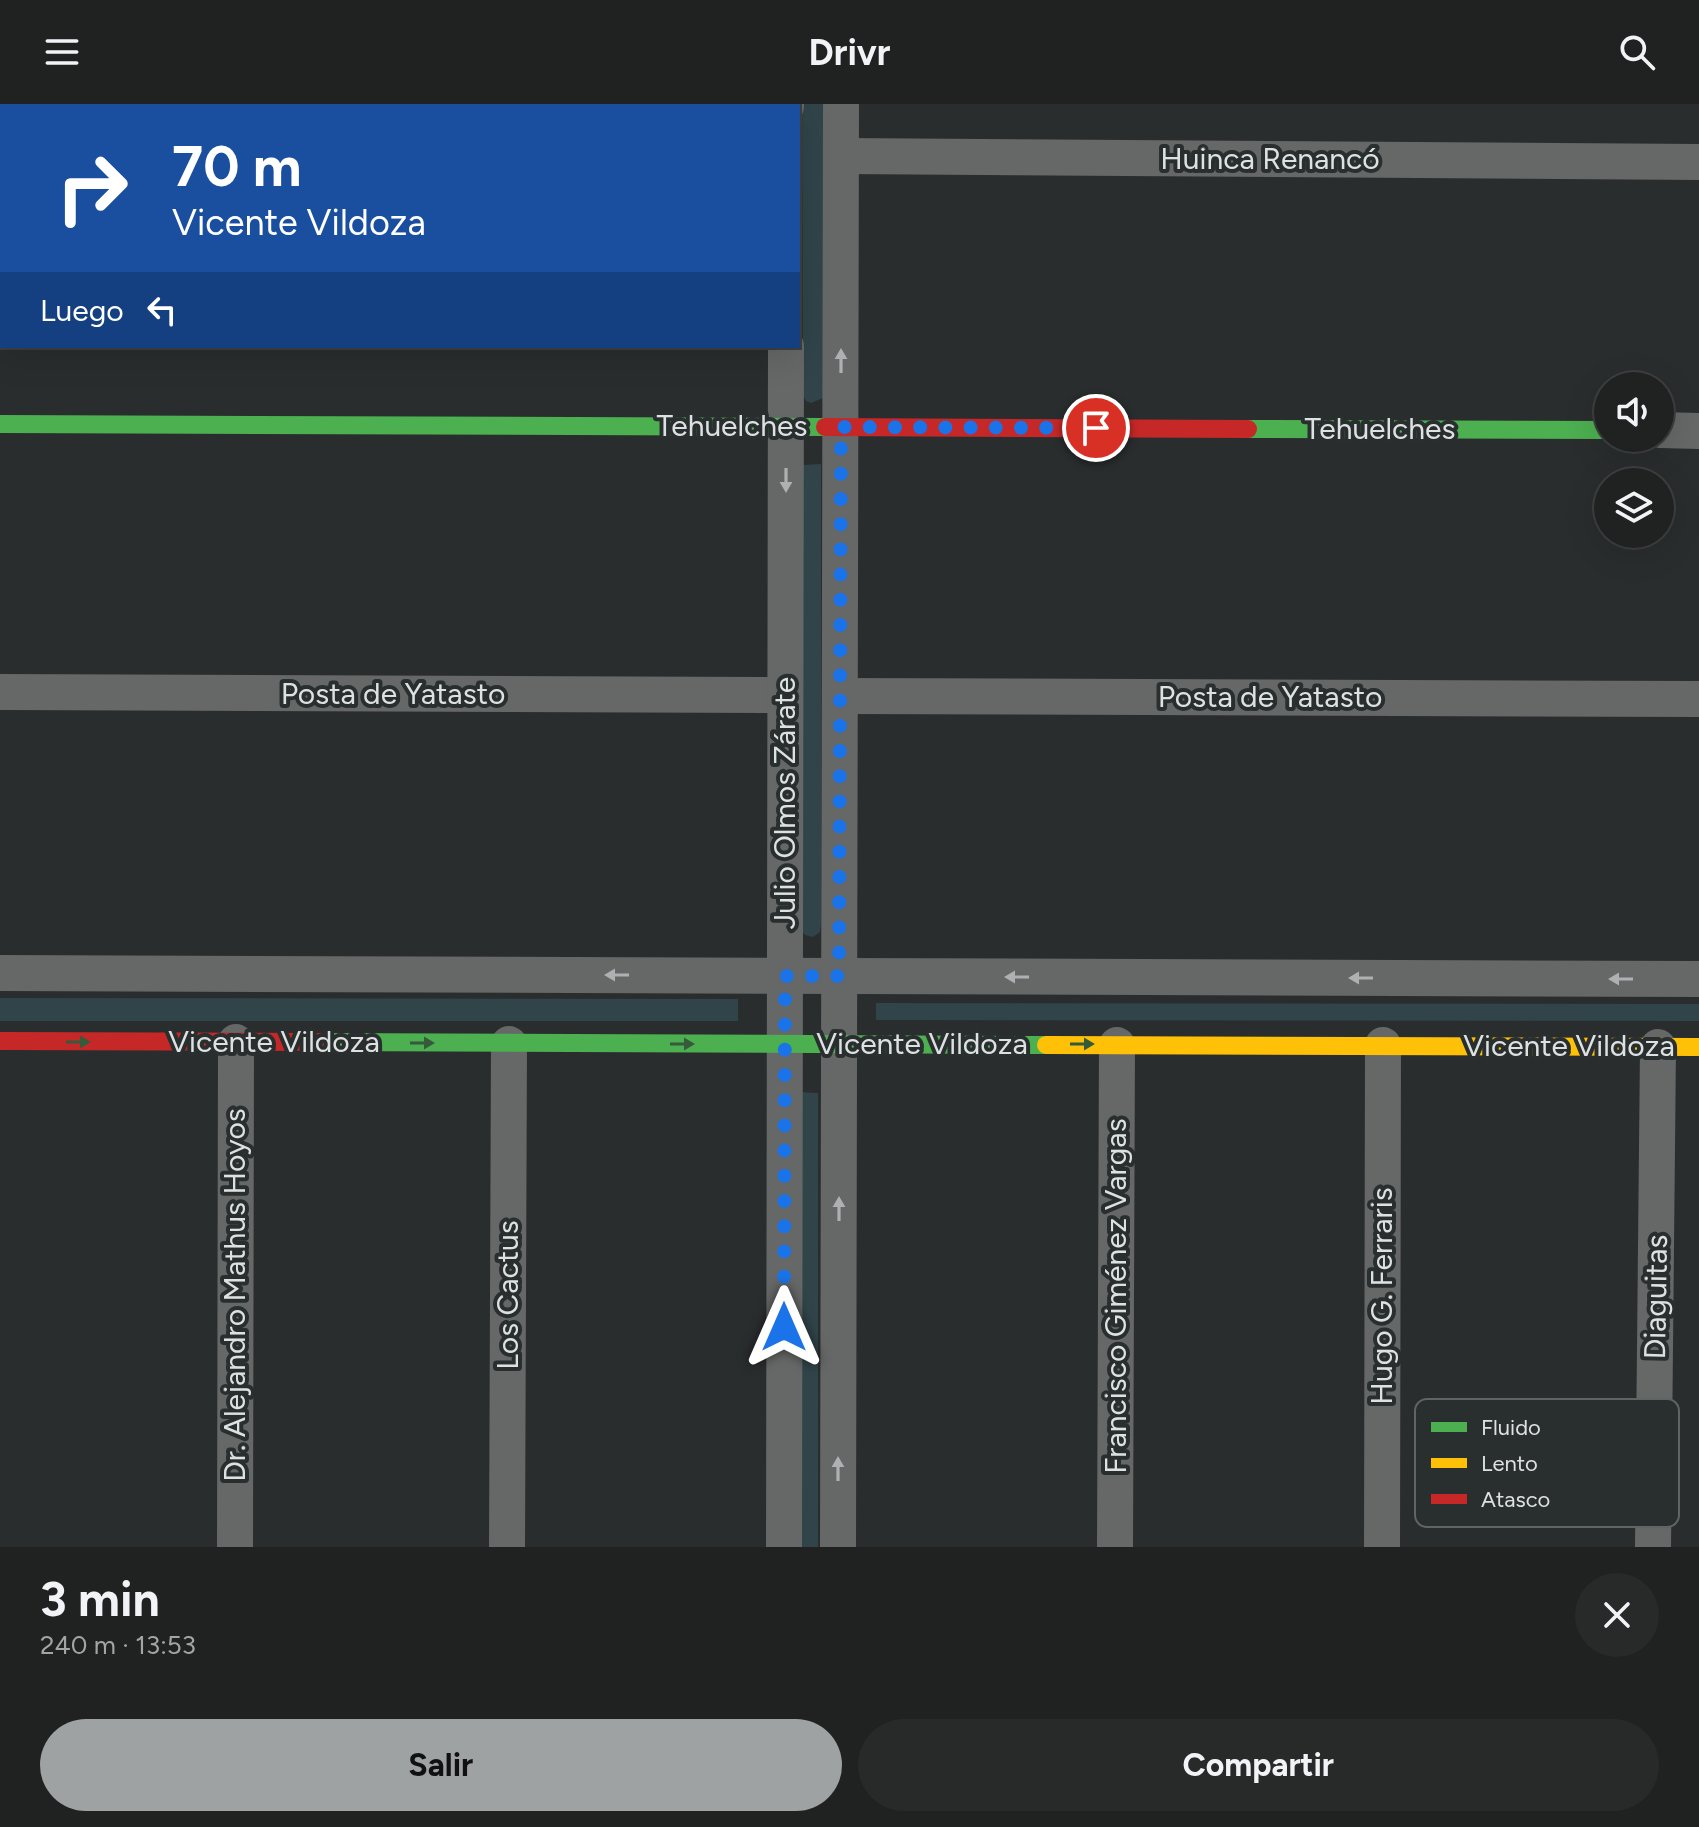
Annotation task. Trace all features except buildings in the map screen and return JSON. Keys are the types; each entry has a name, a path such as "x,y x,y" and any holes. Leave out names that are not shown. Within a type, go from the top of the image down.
{"street":[{"name":"Julio Olmos Zárate","path":"838,1547 841,104"},
{"name":"Huinca Renancó","path":"842,156 1699,162"},
{"name":"Julio Olmos Zárate","path":"784,1547 786,348"},
{"name":"Tehuelches","path":"0,424 1594,430"},
{"path":"1674,430 1699,431"},
{"name":"Posta de Yatasto","path":"0,692 785,695"},
{"name":"Posta de Yatasto","path":"840,696 1699,699"},
{"path":"0,973 1699,979"},
{"name":"Vicente Vildoza","path":"0,1041 1699,1047"},
{"name":"Dr. Alejandro Mathus Hoyos","path":"235,1547 236,1042"},
{"name":"Los Cactus","path":"507,1547 509,1044"},
{"name":"Francisco Giménez Vargas","path":"1115,1547 1117,1045"},
{"name":"Hugo G. Ferraris","path":"1382,1547 1383,1045"},
{"name":"Diaguitas","path":"1654,1399 1658,1047"},
{"name":"Diaguitas","path":"1653,1527 1653,1547"}],"shaded area":[{"path":"802,104 823,104 823,398 811,403 803,395"},
{"path":"821,464 821,924 820,932 813,937 805,935 799,928 803,465"},
{"path":"0,998 738,999 738,1021 0,1021"},
{"path":"876,1003 1699,1004 1699,1021 876,1020"},
{"path":"798,1092 818,1093 818,1547 799,1547"}],"traffic: fast":[{"path":"0,424 825,427"},
{"path":"1248,429 1594,430"},
{"path":"322,1042 1046,1045"}],"traffic: slow":[{"path":"1046,1045 1699,1047"}],"traffic: jam":[{"path":"825,427 1248,429"},
{"path":"0,1041 322,1042"}],"route":[{"path":"784,1327 785,976 839,976 841,427 1096,428"}]}
